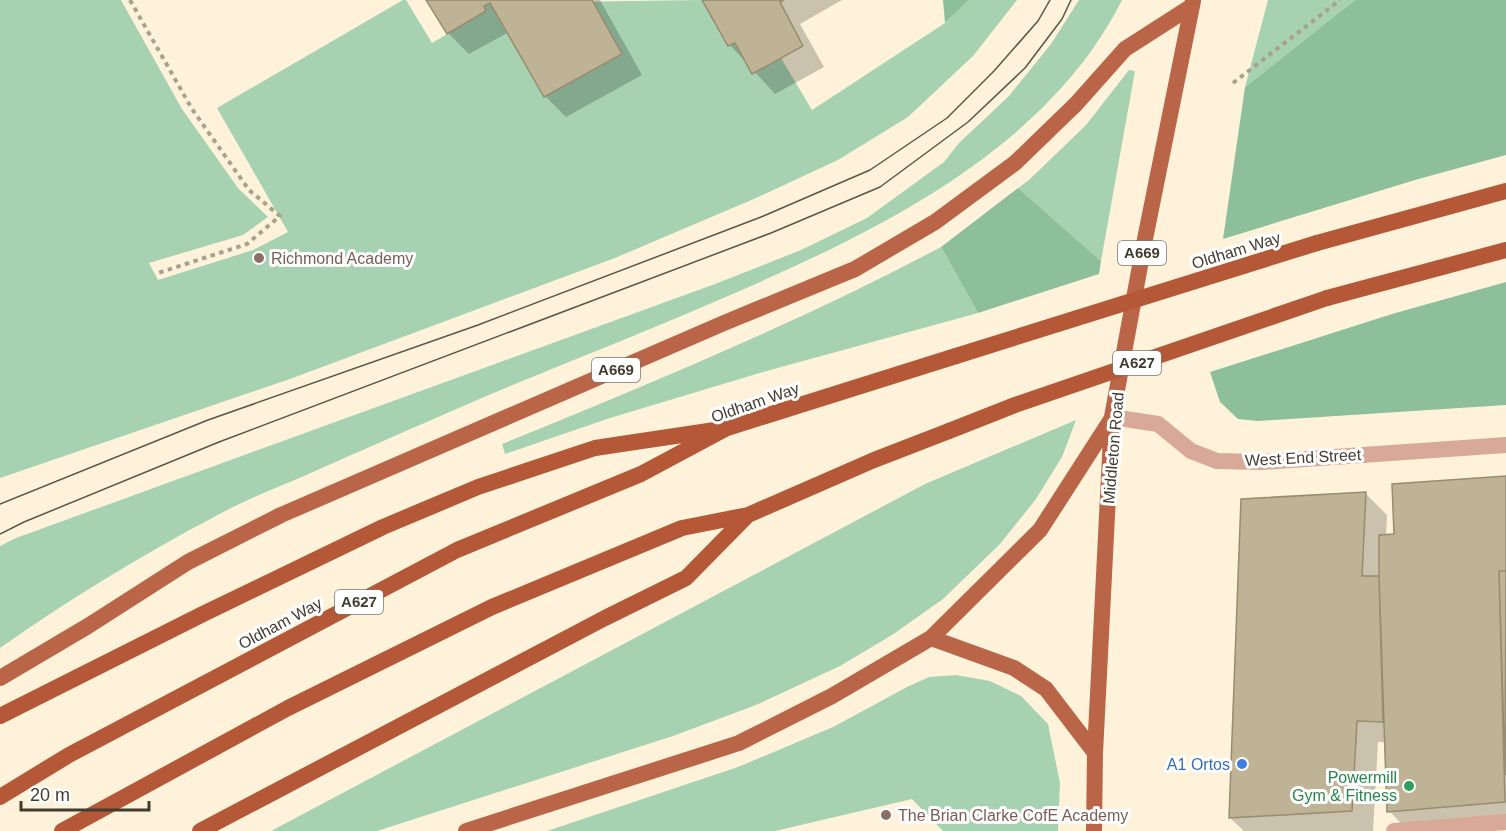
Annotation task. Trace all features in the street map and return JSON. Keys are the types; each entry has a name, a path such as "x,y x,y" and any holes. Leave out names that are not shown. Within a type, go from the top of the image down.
{"highway":[{"name":"Oldham Way","path":"0,797 69,755 457,550 641,474 727,428 1317,243 1506,191"},
{"name":"A627","path":"62,831 288,708 492,607 682,528 748,515 874,460 1015,405 1327,298 1506,250"},
{"name":"A627","path":"0,716 383,527 478,487 595,448 727,428"},
{"name":"A627","path":"200,831 584,628 686,578 748,515"}],"main road":[{"name":"Middleton Road","path":"1094,831 1095,753 1112,417 1192,3"},
{"name":"A669","path":"0,678 88,626 188,562 280,515 724,322 855,269 935,222 1015,163 1076,104 1125,50 1192,3"},
{"name":"A669","path":"466,831 739,743 832,696 931,638 1040,530 1112,417"},
{"path":"931,638 1014,668 1046,689 1095,753"}],"street":[{"name":"West End Street","path":"1112,417 1158,423 1191,450 1217,461 1262,462 1506,445"},
{"path":"1394,831 1506,822"}],"path":[{"path":"130,0 192,109 249,190 280,216 247,244 154,274"},
{"path":"1233,83 1340,0"}],"green space":[{"name":"Richmond Academy","path":"0,0 121,0 182,109 238,188 268,217 243,235 149,263 158,280 253,250 288,232 217,108 403,0 406,0 432,43 486,11 484,6 490,3 702,0 728,45 735,43 752,74 781,58 812,110 945,23 969,0 1017,0 973,56 908,117 838,160 615,258 290,379 0,478"},
{"path":"943,0 969,0 945,23"},
{"path":"1079,0 1122,0 1090,53 1050,100 1005,141 955,178 902,211 847,241 735,293 491,394 236,506 105,579 0,648 0,546 16,538 715,284 801,250 867,218 944,162 959,143 1009,96 1051,44"},
{"path":"1268,0 1355,0 1245,87"},
{"path":"1355,0 1506,0 1506,155 1415,180 1223,239 1245,87"},
{"path":"1129,70 1135,71 1101,261 1018,188 1086,125"},
{"path":"1018,188 1101,261 1099,274 978,313 941,247"},
{"path":"941,247 978,313 763,372 610,418 505,454 502,444 669,375 779,326"},
{"path":"1506,282 1506,405 1258,421 1238,419 1220,402 1210,372 1392,314"},
{"path":"1076,420 1062,457 1036,499 1000,544 943,599 892,635 840,666 756,705 673,736 377,831 271,831 925,484"},
{"path":"956,675 990,681 1021,696 1048,724 1060,783 1058,831 943,831 912,799 775,831 547,831 738,767 833,727 929,677"}],"building":[{"path":"426,0 592,0 622,54 544,97 490,3 484,6 486,11 447,34"},
{"path":"702,0 784,0 780,2 803,46 752,74 735,43 728,46"},
{"path":"1506,476 1506,571 1499,571 1505,802 1387,812 1379,535 1394,534 1392,484"},
{"path":"1366,492 1362,576 1379,576 1383,722 1357,721 1352,811 1229,818 1241,499"},
{"path":"1499,571 1506,571 1505,775"}],"tram line":[{"path":"0,504 208,420 478,325 761,217 870,170 947,118 994,71 1038,21 1050,0"},
{"path":"0,534 219,442 771,233 880,187 968,122 1025,68 1062,19 1071,0"}],"place":[{"name":"Richmond Academy","path":"259,258"},
{"name":"A1 Ortos","path":"1242,764"},
{"name":"Powermill Gym & Fitness","path":"1409,786"},
{"name":"The Brian Clarke CofE Academy","path":"886,815"}]}
